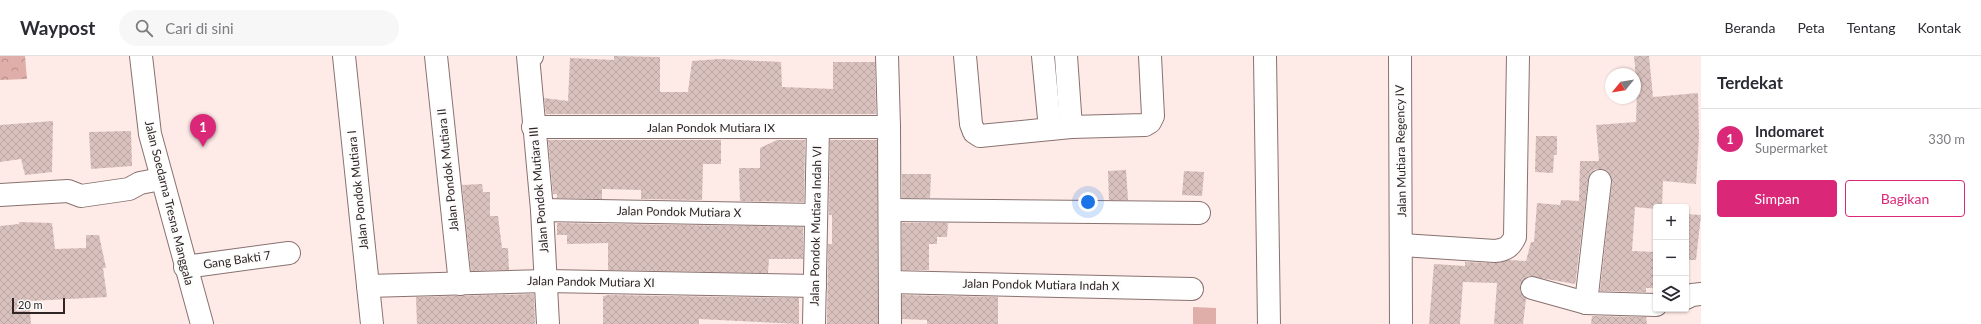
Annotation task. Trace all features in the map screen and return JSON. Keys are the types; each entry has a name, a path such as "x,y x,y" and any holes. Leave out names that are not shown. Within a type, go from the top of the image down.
{"street":[{"name":"Jalan Soedarna Tresna Manggala","path":"140,56 150,134 151,181 185,267 202,324"},
{"name":"Jalan Pondok Mutiara I","path":"344,56 372,324"},
{"name":"Jalan Pondok Mutiara II","path":"436,56 460,284"},
{"name":"Jalan Pondok Mutiara III","path":"528,56 533,127 542,210 548,324"},
{"path":"887,56 890,210 890,324"},
{"path":"965,56 971,124 974,132 980,136 1071,127 1145,125 1150,122 1153,116 1150,56"},
{"path":"1043,56 1050,130"},
{"path":"1066,56 1071,127"},
{"path":"1265,56 1269,324"},
{"name":"Jalan Mutiara Regency IV","path":"1400,56 1402,246 1401,324"},
{"path":"1402,246 1501,251 1511,246 1516,230 1518,56"},
{"name":"Jalan Pondok Mutiara IX","path":"533,127 889,127"},
{"name":"Jalan Pondok Mutiara Indah VI","path":"814,324 818,128"},
{"path":"0,195 68,191 81,196 98,188 129,189 151,181"},
{"path":"1586,302 1600,181"},
{"name":"Jalan Pondok Mutiara X","path":"542,210 816,215"},
{"path":"890,210 1199,213"},
{"name":"Gang Bakti 7","path":"185,267 289,253"},
{"name":"Jalan Pandok Mutiara XI","path":"368,286 546,281 814,286"},
{"name":"Jalan Pondok Mutiara Indah X","path":"890,282 1192,289"},
{"path":"1532,288 1586,302 1653,305"},
{"path":"1689,296 1701,294"}],"green space":[{"path":"0,56 25,56 27,79 0,80"},
{"path":"1193,307 1216,308 1216,324 1193,324"}],"building":[{"path":"614,56 660,57 660,92 688,92 692,61 720,59 781,62 782,87 833,89 833,62 875,62 876,114 546,114 544,98 568,101 570,58 614,60"},
{"path":"1634,56 1649,56 1653,97 1698,93 1699,136 1696,184 1663,181 1662,204 1653,204 1653,209 1635,207 1632,251 1653,252 1653,288 1646,288 1646,292 1600,291 1612,182 1611,176 1607,171 1595,169 1590,173 1588,180 1575,286 1575,284 1529,276 1523,279 1520,285 1520,291 1526,299 1523,324 1494,324 1497,283 1463,282 1460,324 1429,324 1434,264 1465,266 1465,262 1494,263 1509,260 1526,261 1531,242 1534,242 1537,203 1560,205 1561,200 1579,201 1580,161 1599,161 1596,125 1636,122 1637,104 1641,104 1641,68 1635,68"},
{"path":"53,121 52,172 25,175 21,159 0,162 0,125"},
{"path":"131,131 132,166 91,169 89,132"},
{"path":"1536,136 1557,136 1557,155 1554,155 1553,173 1535,172"},
{"path":"548,140 721,140 721,164 703,164 702,200 641,199 641,190 602,189 602,199 557,198 557,194 553,194"},
{"path":"777,140 805,140 804,202 740,201 739,168 760,168 760,148"},
{"path":"830,140 877,140 878,324 827,324 828,244 832,244 832,215 829,215"},
{"path":"1126,170 1128,200 1109,200 1108,171"},
{"path":"1184,171 1204,172 1202,196 1182,195"},
{"path":"902,174 931,174 930,198 902,198"},
{"path":"482,184 483,192 490,192 490,216 498,216 502,248 508,248 509,270 471,271 462,185"},
{"path":"1689,214 1701,215 1696,260 1689,260"},
{"path":"19,222 52,223 55,249 86,248 86,235 99,235 106,268 103,268 107,297 29,301 31,324 0,324 0,226 19,224"},
{"path":"557,223 803,227 803,259 769,259 768,273 608,270 608,243 567,244 567,235 557,235"},
{"path":"902,223 948,223 947,237 937,237 937,244 929,244 929,270 902,270"},
{"path":"534,294 535,324 417,324 416,297"},
{"path":"902,295 998,297 998,324 927,324 927,320 902,319"},
{"path":"603,296 799,298 799,324 699,319 699,324 603,324"},
{"path":"1592,316 1646,317 1647,324 1591,324"}],"place":[{"name":"Indomaret","path":"203,147"}]}
